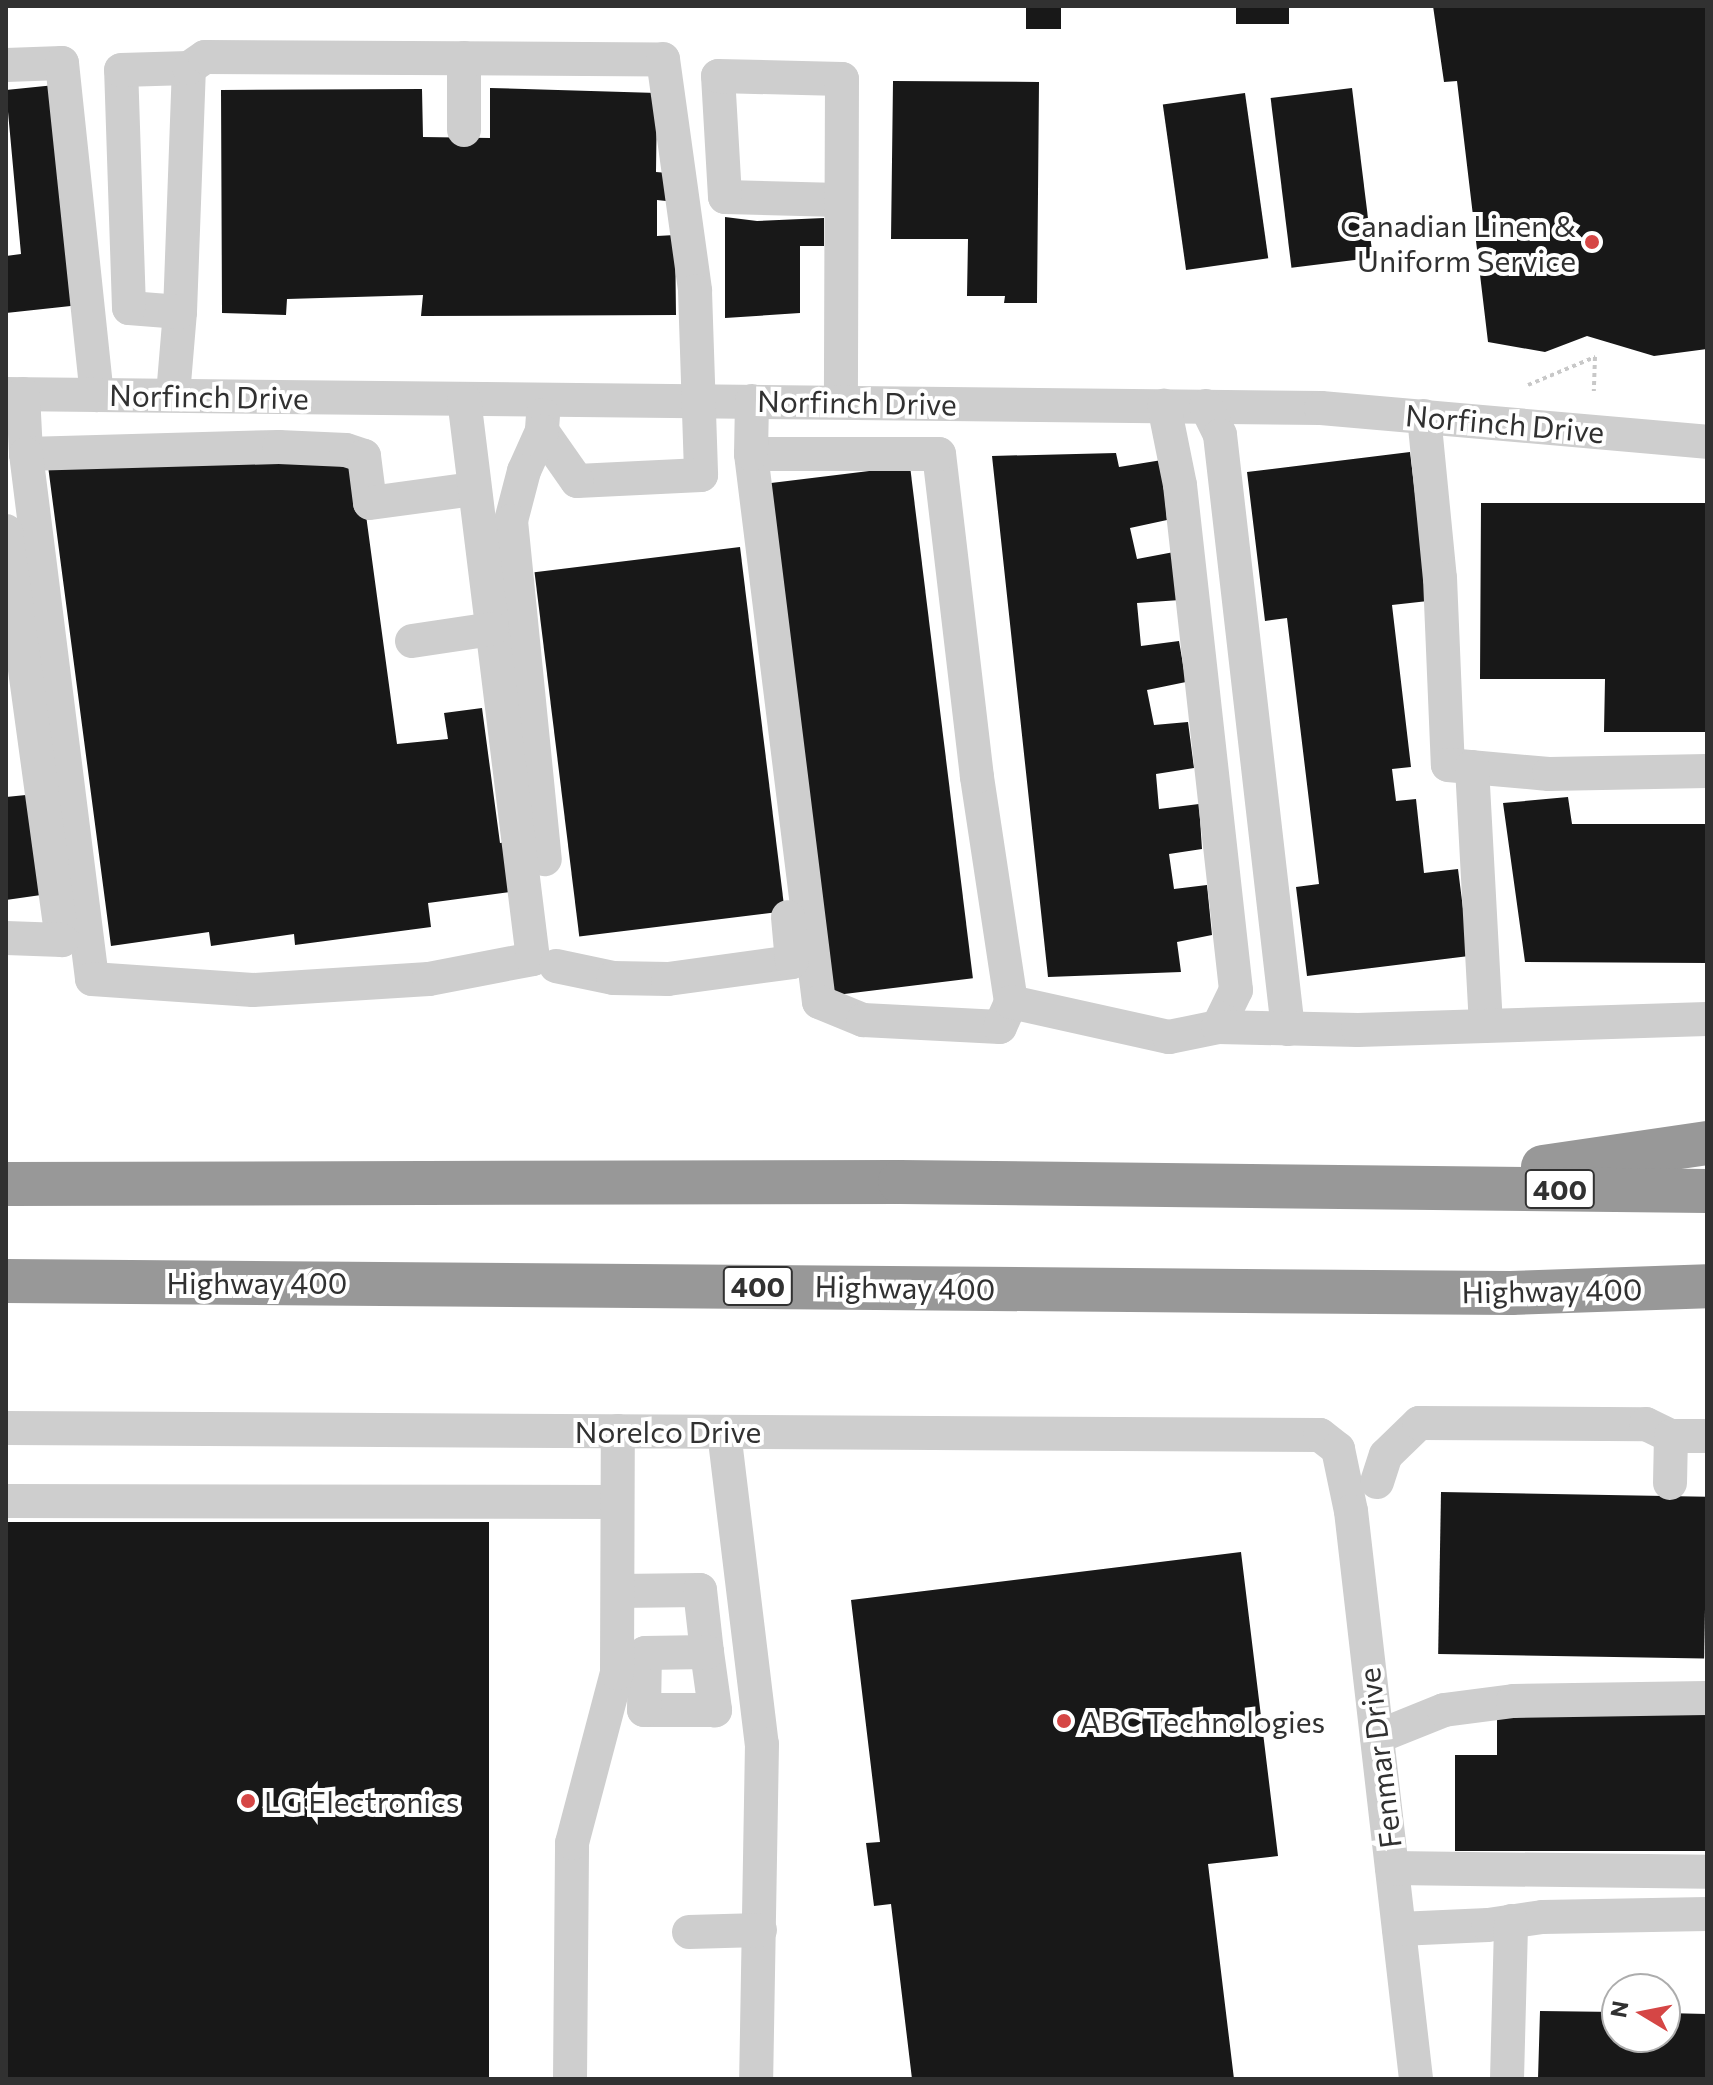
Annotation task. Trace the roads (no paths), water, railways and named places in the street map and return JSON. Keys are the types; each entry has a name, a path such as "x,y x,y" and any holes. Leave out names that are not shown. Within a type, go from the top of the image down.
{"highway":[{"path":"1413,1186 1707,1143"},
{"name":"400","path":"6,1184 916,1182 1707,1191"},
{"name":"Highway 400","path":"6,1281 1511,1293 1707,1286"},
{"path":"1511,1293 1707,1315"}],"street":[{"path":"180,312 129,308 121,70 189,68 205,57 663,59 695,291 700,475"},
{"path":"464,58 464,130"},
{"path":"6,65 62,63 97,395"},
{"path":"173,395 180,312 189,68"},
{"path":"840,200 725,197 718,76 842,79 841,402"},
{"path":"14,394 26,454 92,979 253,990 429,979 545,962 613,978 668,979 792,962 746,467 752,401"},
{"name":"Norfinch Drive","path":"14,394 464,399 543,415 699,401 1321,408 1707,442"},
{"path":"464,399 492,629 545,962"},
{"path":"746,467 819,1002 863,1020 1000,1027 1011,1002 977,777 939,454 937,403"},
{"path":"1164,406 1185,525 1236,990 1218,1027"},
{"path":"1206,406 1220,435 1288,1029"},
{"path":"543,415 511,521 545,962"},
{"path":"543,415 577,481 700,475 746,467 939,454"},
{"path":"1424,416 1440,578 1448,765 1549,774 1707,771"},
{"path":"26,454 279,447 346,450 364,456 370,503 474,489"},
{"path":"1185,525 1229,519"},
{"path":"6,531 62,940 6,938"},
{"path":"412,641 492,629"},
{"path":"1472,767 1486,1026"},
{"path":"1011,1002 1169,1037 1218,1027 1486,1026 1707,1019"},
{"path":"1377,1482 1386,1455 1419,1423 1646,1424 1671,1436 1707,1436"},
{"name":"Norelco Drive","path":"6,1428 1286,1434 1320,1435 1330,1440"},
{"path":"618,1431 618,1591 644,1710 715,1710 700,1590 618,1591"},
{"path":"724,1432 762,1744 756,2079"},
{"path":"1670,1483 1671,1436"},
{"name":"Fenmar Drive","path":"1330,1440 1338,1449 1351,1511 1416,2079"},
{"path":"6,1501 617,1502"},
{"path":"631,1653 707,1652"},
{"path":"570,2079 572,1843 617,1673 631,1653"},
{"path":"1377,1737 1444,1710 1513,1701 1707,1698"},
{"path":"1392,1868 1707,1872"},
{"path":"1399,1929 1542,1917 1707,1914"},
{"path":"1507,2079 1511,1921"},
{"path":"689,1932 760,1930"}],"place":[{"name":"Canadian Linen & Uniform Service","path":"1592,242"},
{"name":"ABC Technologies","path":"1064,1721"},
{"name":"LG Electronics","path":"248,1801"}]}
